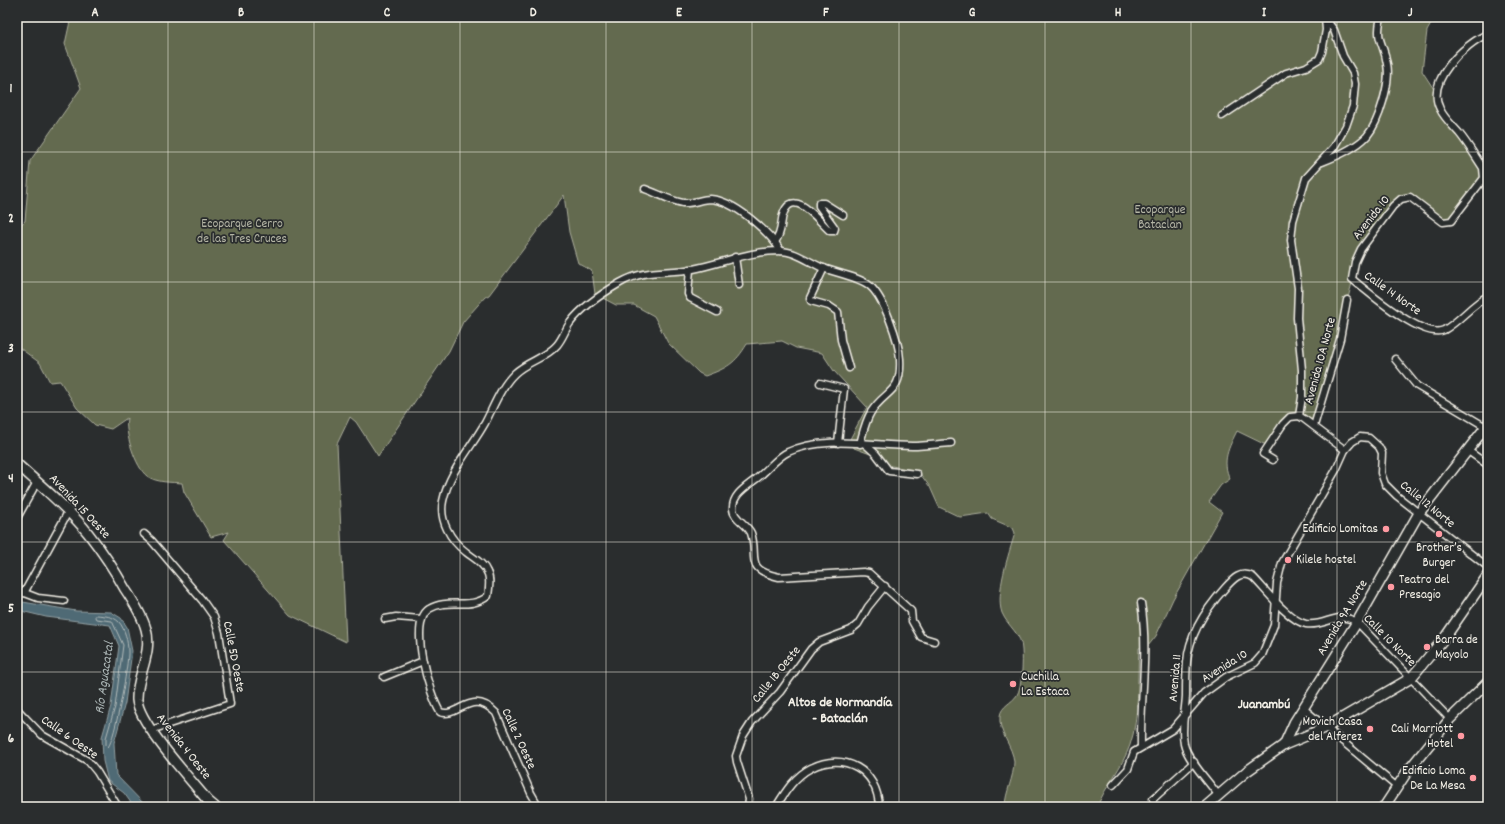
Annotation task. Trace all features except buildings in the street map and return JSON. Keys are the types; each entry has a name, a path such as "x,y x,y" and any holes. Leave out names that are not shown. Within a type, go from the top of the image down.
{"street":[{"path":"1321,162 1337,156 1358,143 1366,136 1375,120 1388,77 1388,65 1384,50 1379,41 1378,27 1381,17"},
{"path":"1299,416 1302,397 1302,370 1296,318 1298,288 1291,240 1292,227 1306,178 1334,147 1346,126 1353,106 1355,84 1353,73 1343,56 1334,30 1324,18"},
{"path":"1222,116 1286,72 1306,67 1319,59 1322,52 1326,30 1324,18"},
{"name":"Avenida 10","path":"1352,279 1355,262 1361,249 1393,206 1401,199 1410,197 1443,222 1448,222 1451,221 1484,178 1483,168 1440,109 1437,94 1447,67 1456,55 1467,45 1488,34"},
{"path":"645,189 683,203 711,199 733,207 762,229 775,242 781,251"},
{"path":"775,242 781,234 784,213 794,203 802,204 830,231 834,231 835,228 819,206 820,203 824,203 843,215"},
{"path":"385,619 396,617 421,619 428,610 441,605 454,602 467,604 480,602 488,596 488,572 480,562 464,550 451,536 442,518 443,501 461,461 506,383 516,371 547,354 557,345 571,322 590,304 620,283 642,273 690,270 735,257 781,251 794,253 824,268 869,285 880,299 898,347 900,374 895,388 872,411 863,430 863,444"},
{"path":"735,257 739,284"},
{"path":"824,268 812,290 810,300 829,306 838,312 841,340 849,368"},
{"path":"690,270 688,294 690,298 718,312"},
{"name":"Calle 14 Norte","path":"1352,279 1406,319 1430,331 1442,331 1454,323 1477,302 1488,296"},
{"name":"Avenida 10A Norte","path":"1314,426 1340,339 1347,300"},
{"path":"1395,359 1417,386 1487,426"},
{"path":"820,383 844,389 838,444"},
{"path":"1273,460 1263,454 1283,424 1290,417 1299,416 1345,450"},
{"name":"Avenida 9A Norte","path":"1284,745 1294,723 1357,622 1419,513 1487,426"},
{"name":"Calle 12 Norte","path":"1345,450 1352,442 1360,437 1369,438 1375,442 1382,453 1381,473 1385,484 1397,496 1488,566"},
{"path":"934,641 921,637 914,625 911,611 869,573 864,572 792,578 769,575 756,567 753,560 753,539 749,527 734,513 735,498 787,452 818,444 913,446 951,443"},
{"path":"863,444 876,454 889,471 917,474"},
{"name":"Avenida 10","path":"1113,785 1128,769 1134,752 1173,728 1204,693 1226,677 1255,663 1262,655 1274,625 1277,583 1282,563 1336,470 1345,450"},
{"path":"1467,450 1488,465"},
{"name":"Avenida 15 Oeste","path":"17,464 87,532 108,560 128,594"},
{"path":"17,518 37,482"},
{"path":"24,593 68,512"},
{"name":"Calle 5D Oeste","path":"144,534 152,541 202,600 214,617 219,633 230,704 151,730"},
{"name":"Calle 10 Norte","path":"1244,574 1253,577 1293,617 1305,624 1314,624 1341,617 1349,617 1357,622 1450,719"},
{"name":"Avenida 11","path":"1218,795 1185,748 1182,719 1186,697 1186,662 1199,622 1232,580 1244,574"},
{"path":"1207,806 1247,771 1284,745 1325,728 1411,678 1446,636 1488,575"},
{"name":"Calle 1B Oeste","path":"748,807 749,799 736,756 743,736 752,722 780,692 811,649 819,642 850,630 858,624 868,607 885,586"},
{"path":"17,590 38,598 64,601"},
{"name":"Avenida 4 Oeste","path":"128,594 147,630 147,648 137,700 142,716 151,730 211,805"},
{"path":"1141,603 1143,616 1144,658 1141,747"},
{"name":"Calle 2 Oeste","path":"421,619 420,629 423,661 436,705 440,712 448,713 471,703 482,703 491,708 496,713 531,793 539,807"},
{"path":"384,677 423,661"},
{"path":"1384,807 1397,787 1450,719 1488,682"},
{"name":"Calle 6 Oeste","path":"17,709 42,735 88,761 97,772 118,807"},
{"path":"1304,709 1397,787"},
{"path":"1153,799 1194,762"},
{"path":"776,807 793,781 804,772 822,763 845,763 855,766 865,772 873,782 878,794 879,807"}],"green space":[{"path":"71,17 1435,17 1427,31 1422,71 1437,94 1438,103 1485,173 1448,222 1411,197 1401,199 1361,249 1314,426 1304,419 1290,417 1268,446 1237,431 1229,448 1226,460 1227,472 1230,479 1221,485 1209,502 1222,512 1173,599 1156,636 1148,646 1139,648 1138,697 1133,734 1127,753 1097,807 1005,807 1006,796 1013,774 1014,762 1011,750 1001,728 1000,716 1004,707 1015,698 1019,691 1022,667 1022,650 1020,639 1002,613 1000,605 1001,585 1015,533 1013,528 992,519 988,513 960,517 939,507 930,487 918,471 892,466 885,468 873,455 854,448 850,439 867,407 834,371 822,353 796,348 782,341 747,344 734,361 725,368 705,376 699,373 668,343 654,316 634,305 616,305 595,294 592,271 578,263 569,232 564,195 489,295 485,297 463,322 449,351 378,456 356,422 350,417 337,444 346,642 290,615 224,540 229,532 211,537 184,492 182,483 155,480 143,472 135,458 129,440 127,432 127,418 111,429 95,425 77,408 60,381 50,382 40,363 17,346 17,228 25,221 30,161 81,88 65,44"}],"water":[{"name":"Río Aguacatal","path":"17,601 76,611 111,612 121,618 127,627 132,651 125,703 114,743 116,775 147,807 134,807 124,793 108,781 103,761 102,737 111,706 119,646 110,625 46,617 17,610"}],"place":[{"name":"Edificio Lomitas","path":"1386,529"},
{"name":"Brother’s Burger","path":"1439,534"},
{"name":"Kilele hostel","path":"1288,560"},
{"name":"Teatro del Presagio","path":"1391,587"},
{"name":"Barra de Mayolo","path":"1427,647"},
{"name":"Cuchilla La Estaca","path":"1013,684"},
{"name":"Movich Casa del Alferez","path":"1370,729"},
{"name":"Cali Marriott Hotel","path":"1461,736"},
{"name":"Edificio Loma De La Mesa","path":"1473,778"}],"district":[{"name":"Juanambú","path":"1264,705"},
{"name":"Altos de Normandía - Bataclán","path":"840,712"}],"park label":[{"name":"Ecoparque Bataclan","path":"1160,218"},
{"name":"Ecoparque Cerro de las Tres Cruces","path":"242,232"}]}
